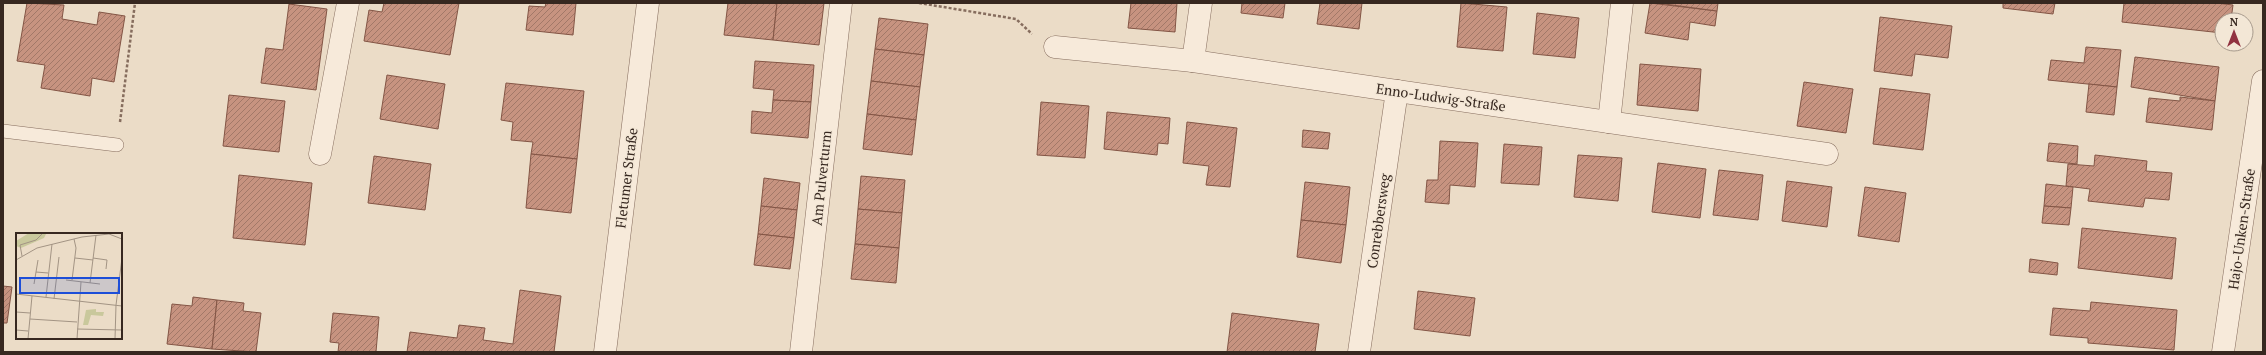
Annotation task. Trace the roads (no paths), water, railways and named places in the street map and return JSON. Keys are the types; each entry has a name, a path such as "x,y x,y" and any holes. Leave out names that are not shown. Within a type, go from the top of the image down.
{"street":[{"path":"320,154 348,3"},
{"name":"Fletumer Straße","path":"605,352 648,3"},
{"name":"Am Pulverturm","path":"801,352 841,3"},
{"path":"1193,61 1201,3"},
{"path":"1609,122 1622,3"},
{"name":"Enno-Ludwig-Straße","path":"1055,47 1193,61 1827,154"},
{"name":"Hajo-Unken-Straße","path":"2223,352 2263,81"},
{"name":"Conrebbersweg","path":"1359,352 1397,91"}],"lane":[{"path":"3,131 117,146"}]}
